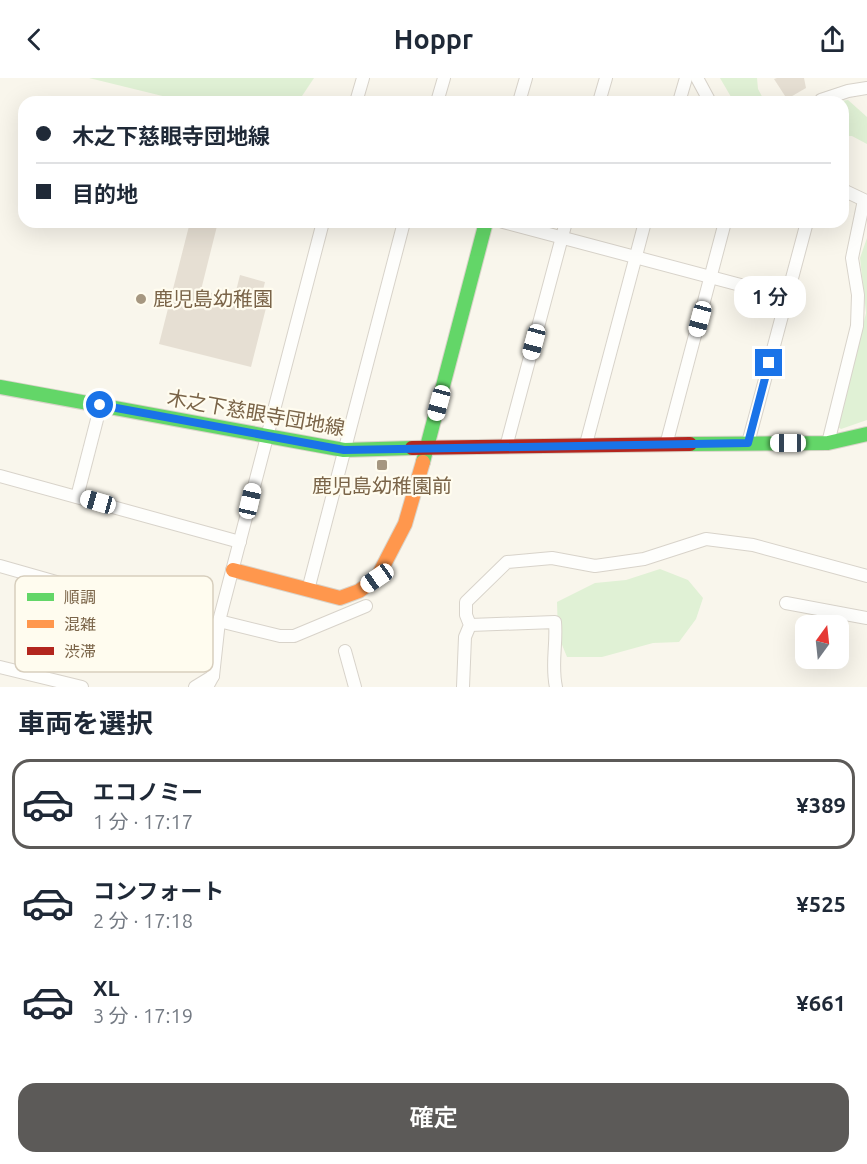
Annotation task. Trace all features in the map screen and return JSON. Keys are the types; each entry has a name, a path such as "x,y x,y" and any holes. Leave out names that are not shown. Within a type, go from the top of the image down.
{"street":[{"path":"358,96 363,78"},
{"path":"440,96 444,78"},
{"path":"521,96 526,78"},
{"path":"601,96 606,78"},
{"path":"681,96 686,78"},
{"path":"697,78 707,96"},
{"path":"833,96 867,88"},
{"path":"828,443 857,326 858,295 852,258 864,200 849,193"},
{"path":"213,663 219,624 266,435 321,228"},
{"path":"308,590 402,228"},
{"path":"233,570 340,598 359,591 377,578 405,524 427,449 484,228"},
{"path":"526,228 786,297"},
{"path":"506,447 564,228"},
{"path":"586,444 643,228"},
{"path":"666,445 723,228"},
{"path":"748,443 805,228"},
{"name":"木之下慈眼寺団地線","path":"0,387 344,450 586,444 828,443 867,434"},
{"path":"77,496 100,405"},
{"path":"0,476 240,542"},
{"path":"463,687 465,637 470,625 466,615 466,602 507,562 552,558 595,566 644,560 706,539 753,545 867,576"},
{"path":"0,566 38,576"},
{"path":"786,603 867,618"},
{"path":"213,622 280,636 294,636 366,606"},
{"path":"470,625 555,622 557,644 552,670 556,687"},
{"path":"345,651 355,687"},
{"path":"0,667 15,671"},
{"path":"20,672 76,686"},
{"path":"195,687 210,682"}],"green space":[{"path":"89,78 314,78 302,96 162,96"},
{"path":"720,78 757,78 758,89 762,96 730,96"},
{"path":"849,101 867,117 867,144 849,136"},
{"path":"867,238 867,420 841,429 838,427 866,313 860,258"},
{"path":"660,569 688,580 703,598 696,619 679,642 653,643 602,657 567,657 558,635 557,602 595,583 626,580"}],"building":[{"path":"804,78 806,88 792,96 785,96 774,79"},
{"path":"188,228 216,228 201,290 234,299 240,275 265,282 260,302 267,304 251,367 159,344"}],"traffic: fast":[{"path":"423,462 484,228"},
{"path":"0,387 344,450 412,448"},
{"path":"690,444 828,443 867,434"}],"traffic: slow":[{"path":"233,570 340,598 359,591 377,578 405,524 423,462"}],"traffic: jam":[{"path":"412,448 690,444"}],"place":[{"name":"鹿児島幼稚園","path":"141,299"},
{"name":"鹿児島幼稚園前","path":"382,465"}],"route":[{"path":"100,405 344,450 586,444 748,443 769,363"}]}
